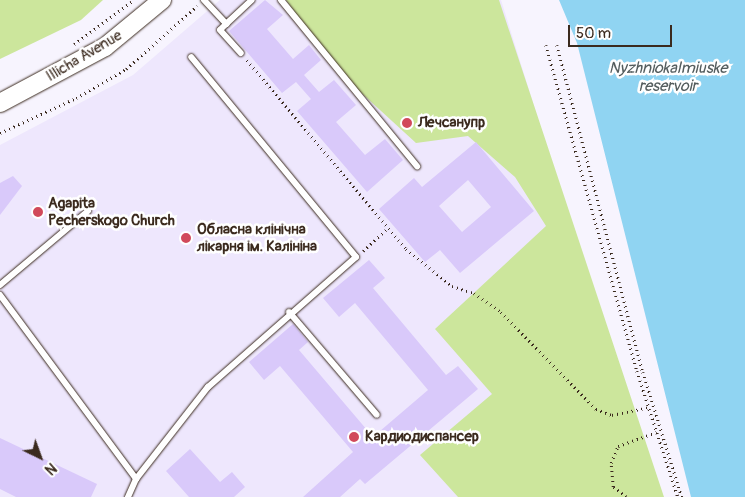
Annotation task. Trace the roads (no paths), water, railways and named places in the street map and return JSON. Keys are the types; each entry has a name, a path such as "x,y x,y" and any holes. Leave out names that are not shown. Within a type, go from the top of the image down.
{"main road":[{"name":"Illicha Avenue","path":"0,103 105,47 162,0"}],"lane":[{"path":"204,0 226,24"},
{"path":"241,53 220,30 252,0"},
{"path":"282,0 417,166"},
{"path":"128,497 136,479 208,387 289,312 356,256 192,57"},
{"path":"0,285 88,211"},
{"path":"0,295 136,479"},
{"path":"289,312 377,415"}],"water":[{"name":"Nyzhniokalmiuske reservoir","path":"559,0 745,0 745,497 691,497 577,43"}],"place":[{"name":"Лечсанупр","path":"407,123"},
{"name":"Agapita Pecherskogo Church","path":"38,212"},
{"name":"Обласна клінічна лікарня ім. Калініна","path":"186,238"},
{"name":"Кардиодиспансер","path":"354,437"}]}
